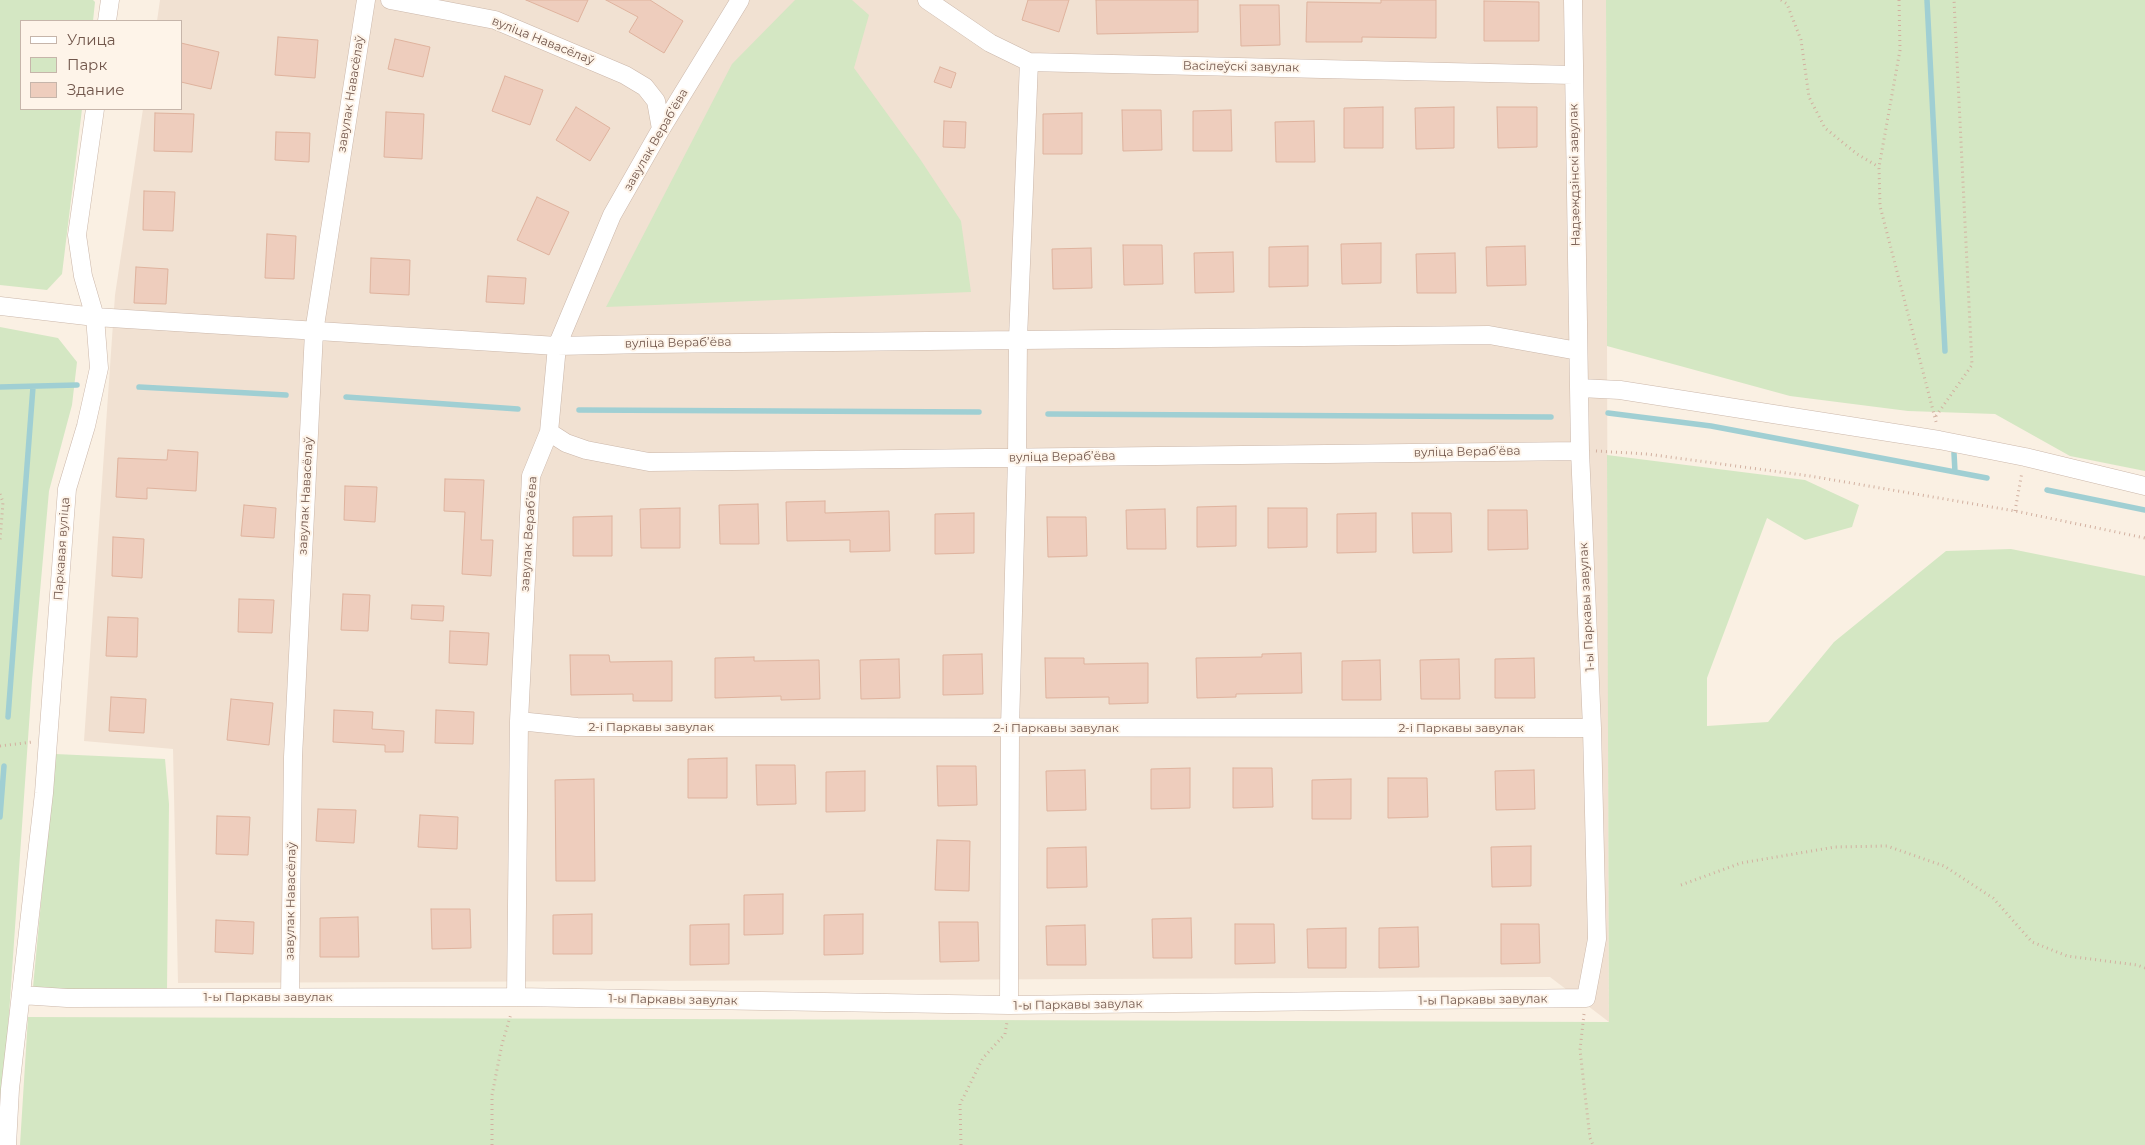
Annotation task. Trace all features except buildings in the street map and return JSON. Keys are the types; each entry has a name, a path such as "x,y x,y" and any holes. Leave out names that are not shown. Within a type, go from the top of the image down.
{"street":[{"path":"107,20 110,0"},
{"name":"завулак Навасёлаў","path":"290,997 293,756 314,332 366,0"},
{"name":"вуліца Навасёлаў","path":"390,0 495,20 625,75 645,87 656,101 661,129"},
{"name":"завулак Верабʼёва","path":"516,997 519,721 531,476 549,432 557,346 612,215 661,129 740,0"},
{"name":"Васілеўскі завулак","path":"927,0 990,43 1029,62 1573,75"},
{"name":"Надзеждзінскі завулак","path":"1573,0 1580,388"},
{"path":"1009,1005 1010,728 1018,339 1029,62"},
{"name":"Паркавая вуліца","path":"7,1145 10,1089 44,793 67,489 86,426 99,368 95,317 83,276 77,235 95,110"},
{"name":"вуліца Верабʼёва","path":"0,306 95,317 557,346 1018,339 1489,335 1578,351"},
{"path":"1580,388 1620,390 1939,440 2025,456 2145,486"},
{"name":"1-ы Паркавы завулак","path":"21,995 67,998 516,997 1009,1005 1586,998 1597,939 1592,728 1580,451 1580,388"},
{"name":"вуліца Верабʼёва","path":"549,432 566,442 586,450 649,462 1580,451"},
{"name":"2-і Паркавы завулак","path":"519,721 577,727 1592,728"}],"path":[{"path":"1781,0 1787,4 1801,40 1809,97 1825,128 1857,154 1879,167"},
{"path":"1899,0 1900,50 1879,167 1880,206 1936,416 1939,440"},
{"path":"1936,416 1972,365 1954,0"},
{"path":"1580,451 1647,454 1801,474 2015,511 2145,538"},
{"path":"2015,511 2025,456"},
{"path":"0,494 3,502 0,541"},
{"path":"0,746 48,740"},
{"path":"1681,885 1741,864 1835,847 1887,846 1944,866 1993,898 2032,942 2067,956 2136,965 2145,968"},
{"path":"492,1145 492,1095 502,1044 516,997"},
{"path":"1586,998 1580,1050 1593,1145"},
{"path":"961,1145 960,1104 983,1058 1005,1034 1009,1005"}],"shaded area":[{"path":"160,0 1606,0 1609,1022 1550,977 178,983 173,749 84,741 115,295 143,110 182,110 182,20 157,20"}],"green space":[{"path":"0,0 93,0 95,2 93,20 20,20 20,110 82,110 62,274 47,290 0,285"},
{"path":"795,0 852,0 869,15 854,68 920,159 961,221 971,292 606,307 732,64"},
{"path":"1606,0 2145,0 2145,471 2070,456 1995,414 1908,411 1790,396 1607,346"},
{"path":"0,327 58,338 77,362 72,405 49,491 32,681 0,1145"},
{"path":"1607,455 1805,480 1859,505 1852,527 1805,540 1767,518 1707,678 1707,726 1768,722 1834,642 1946,551 2011,549 2145,576 2145,1145 20,1145 28,1017 1609,1022"},
{"path":"55,754 165,759 169,804 167,990 71,992 33,987"}],"waterway":[{"path":"1927,0 1945,351"},
{"path":"0,387 77,385"},
{"path":"8,717 33,387"},
{"path":"139,387 286,395"},
{"path":"346,397 518,409"},
{"path":"579,410 979,412"},
{"path":"1608,413 1711,426 1987,478"},
{"path":"1048,414 1551,417"},
{"path":"1954,453 1955,472"},
{"path":"2047,490 2145,510"},
{"path":"0,817 4,766"}]}
